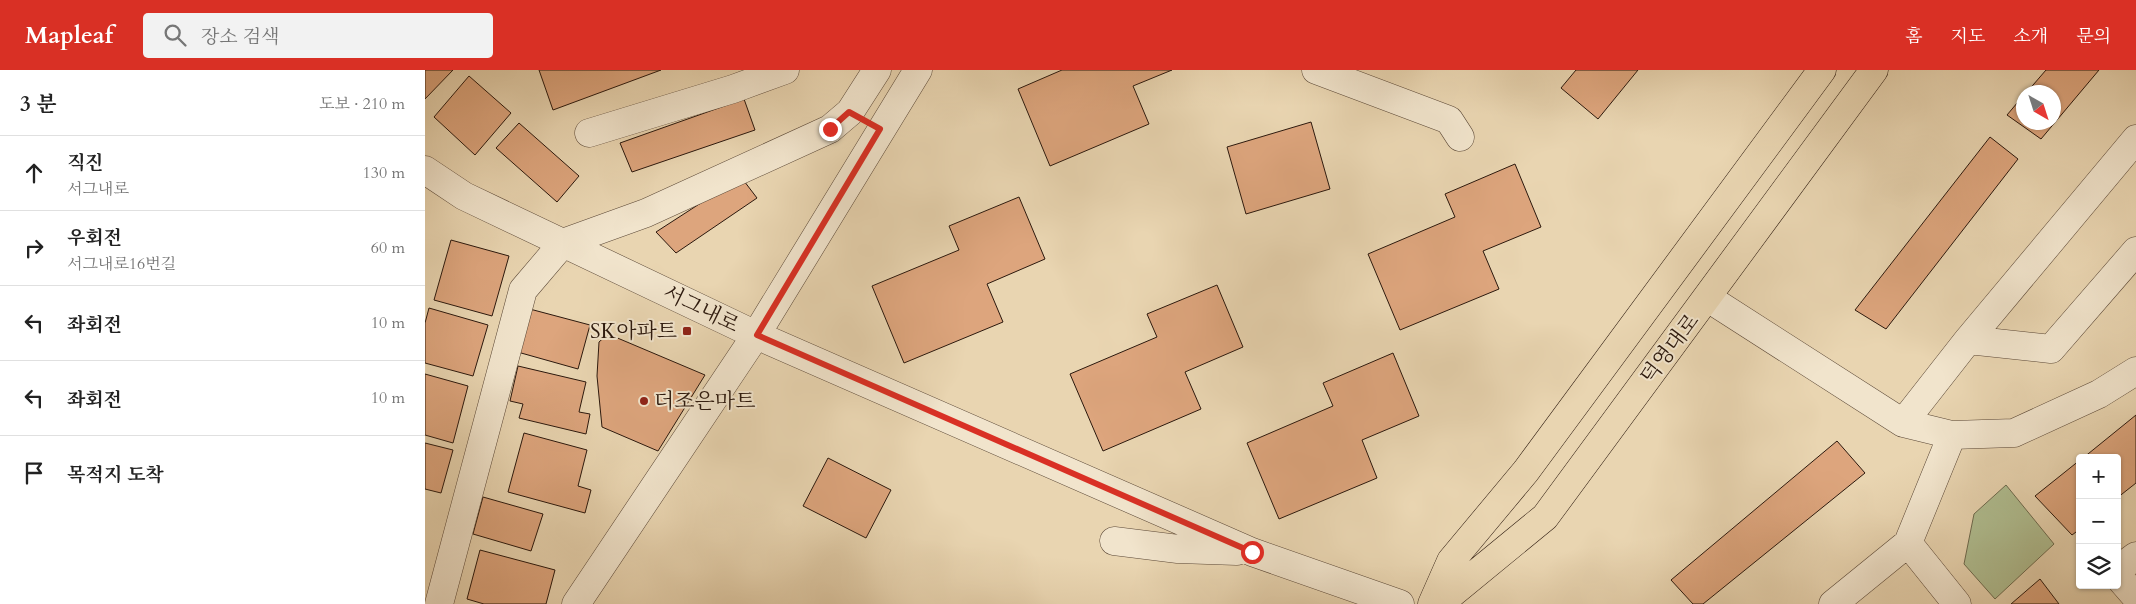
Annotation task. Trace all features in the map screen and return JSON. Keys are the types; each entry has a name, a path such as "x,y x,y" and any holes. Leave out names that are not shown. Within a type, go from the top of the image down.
{"main road":[{"name":"덕영대로","path":"1432,604 1451,561 1526,471 1822,70"},
{"name":"덕영대로","path":"1439,604 1545,518 1874,70"}],"street":[{"path":"589,133 733,89 785,70"},
{"path":"439,604 523,290 563,243 646,213 830,129 849,112 877,70"},
{"path":"1316,70 1449,120 1459,138"},
{"path":"576,604 757,335 914,71"},
{"path":"849,112 880,129"},
{"path":"1903,423 1968,340 2136,139"},
{"name":"서그내로","path":"425,170 464,196 757,335 1252,552 1400,604"},
{"path":"1968,340 2051,349 2136,251"},
{"path":"1708,298 1903,423 1952,435 2014,434 2099,394 2136,371"},
{"path":"1833,604 1908,543 1952,435"},
{"path":"1114,541 1178,549 1252,552"},
{"path":"1908,543 1957,604"},
{"path":"2121,567 2136,556"},
{"path":"2121,580 2136,597"}],"green space":[{"path":"2006,485 2054,544 1995,599 1964,564 1974,514"}],"building":[{"path":"425,70 453,70 425,99"},
{"path":"539,70 661,70 553,110"},
{"path":"1062,70 1172,70 1133,86 1149,124 1050,166 1018,89"},
{"path":"1576,70 1638,70 1598,119 1561,88"},
{"path":"2046,70 2099,70 2061,115 2061,85 2033,85"},
{"path":"469,76 511,113 475,155 434,117"},
{"path":"744,99 755,130 632,172 620,143"},
{"path":"2016,104 2016,121 2007,115"},
{"path":"1311,122 1330,189 1246,214 1227,147"},
{"path":"519,123 579,176 557,202 496,148"},
{"path":"2028,130 2049,130 2041,139"},
{"path":"1990,137 2018,159 1886,329 1855,310"},
{"path":"1515,164 1541,227 1483,251 1499,289 1400,330 1368,254 1455,217 1445,194"},
{"path":"741,177 757,198 676,253 656,232"},
{"path":"1019,197 1045,259 987,284 1003,322 904,363 872,286 959,250 949,226"},
{"path":"451,240 509,256 492,316 434,300"},
{"path":"1217,285 1243,347 1185,372 1201,409 1103,451 1070,374 1157,337 1147,314"},
{"path":"429,308 488,325 473,376 425,363 425,323"},
{"path":"526,308 590,325 578,369 514,351"},
{"name":"더조은마트","path":"608,334 705,375 658,451 602,427 597,376 599,342"},
{"path":"1393,353 1419,416 1362,440 1377,478 1279,519 1247,443 1333,406 1323,383"},
{"path":"518,366 586,382 579,412 590,414 586,434 519,418 523,404 510,401"},
{"path":"425,374 468,386 453,443 425,435"},
{"path":"2136,415 2136,483 2121,495 2121,454 2088,454"},
{"path":"524,433 587,450 578,486 591,490 585,513 508,492"},
{"path":"1837,441 1865,473 1703,604 1693,604 1671,580"},
{"path":"425,443 453,450 441,493 425,489"},
{"path":"828,458 891,490 866,538 803,506"},
{"path":"2076,463 2076,532 2072,535 2035,496"},
{"path":"483,497 543,514 531,551 473,534"},
{"path":"480,550 555,570 546,604 484,604 467,599"},
{"path":"2040,579 2059,604 2011,604"}],"place":[{"name":"SK아파트","path":"687,331"},
{"name":"더조은마트","path":"644,401"}],"route":[{"path":"830,129 849,112 880,129 757,335 1252,552"}]}
